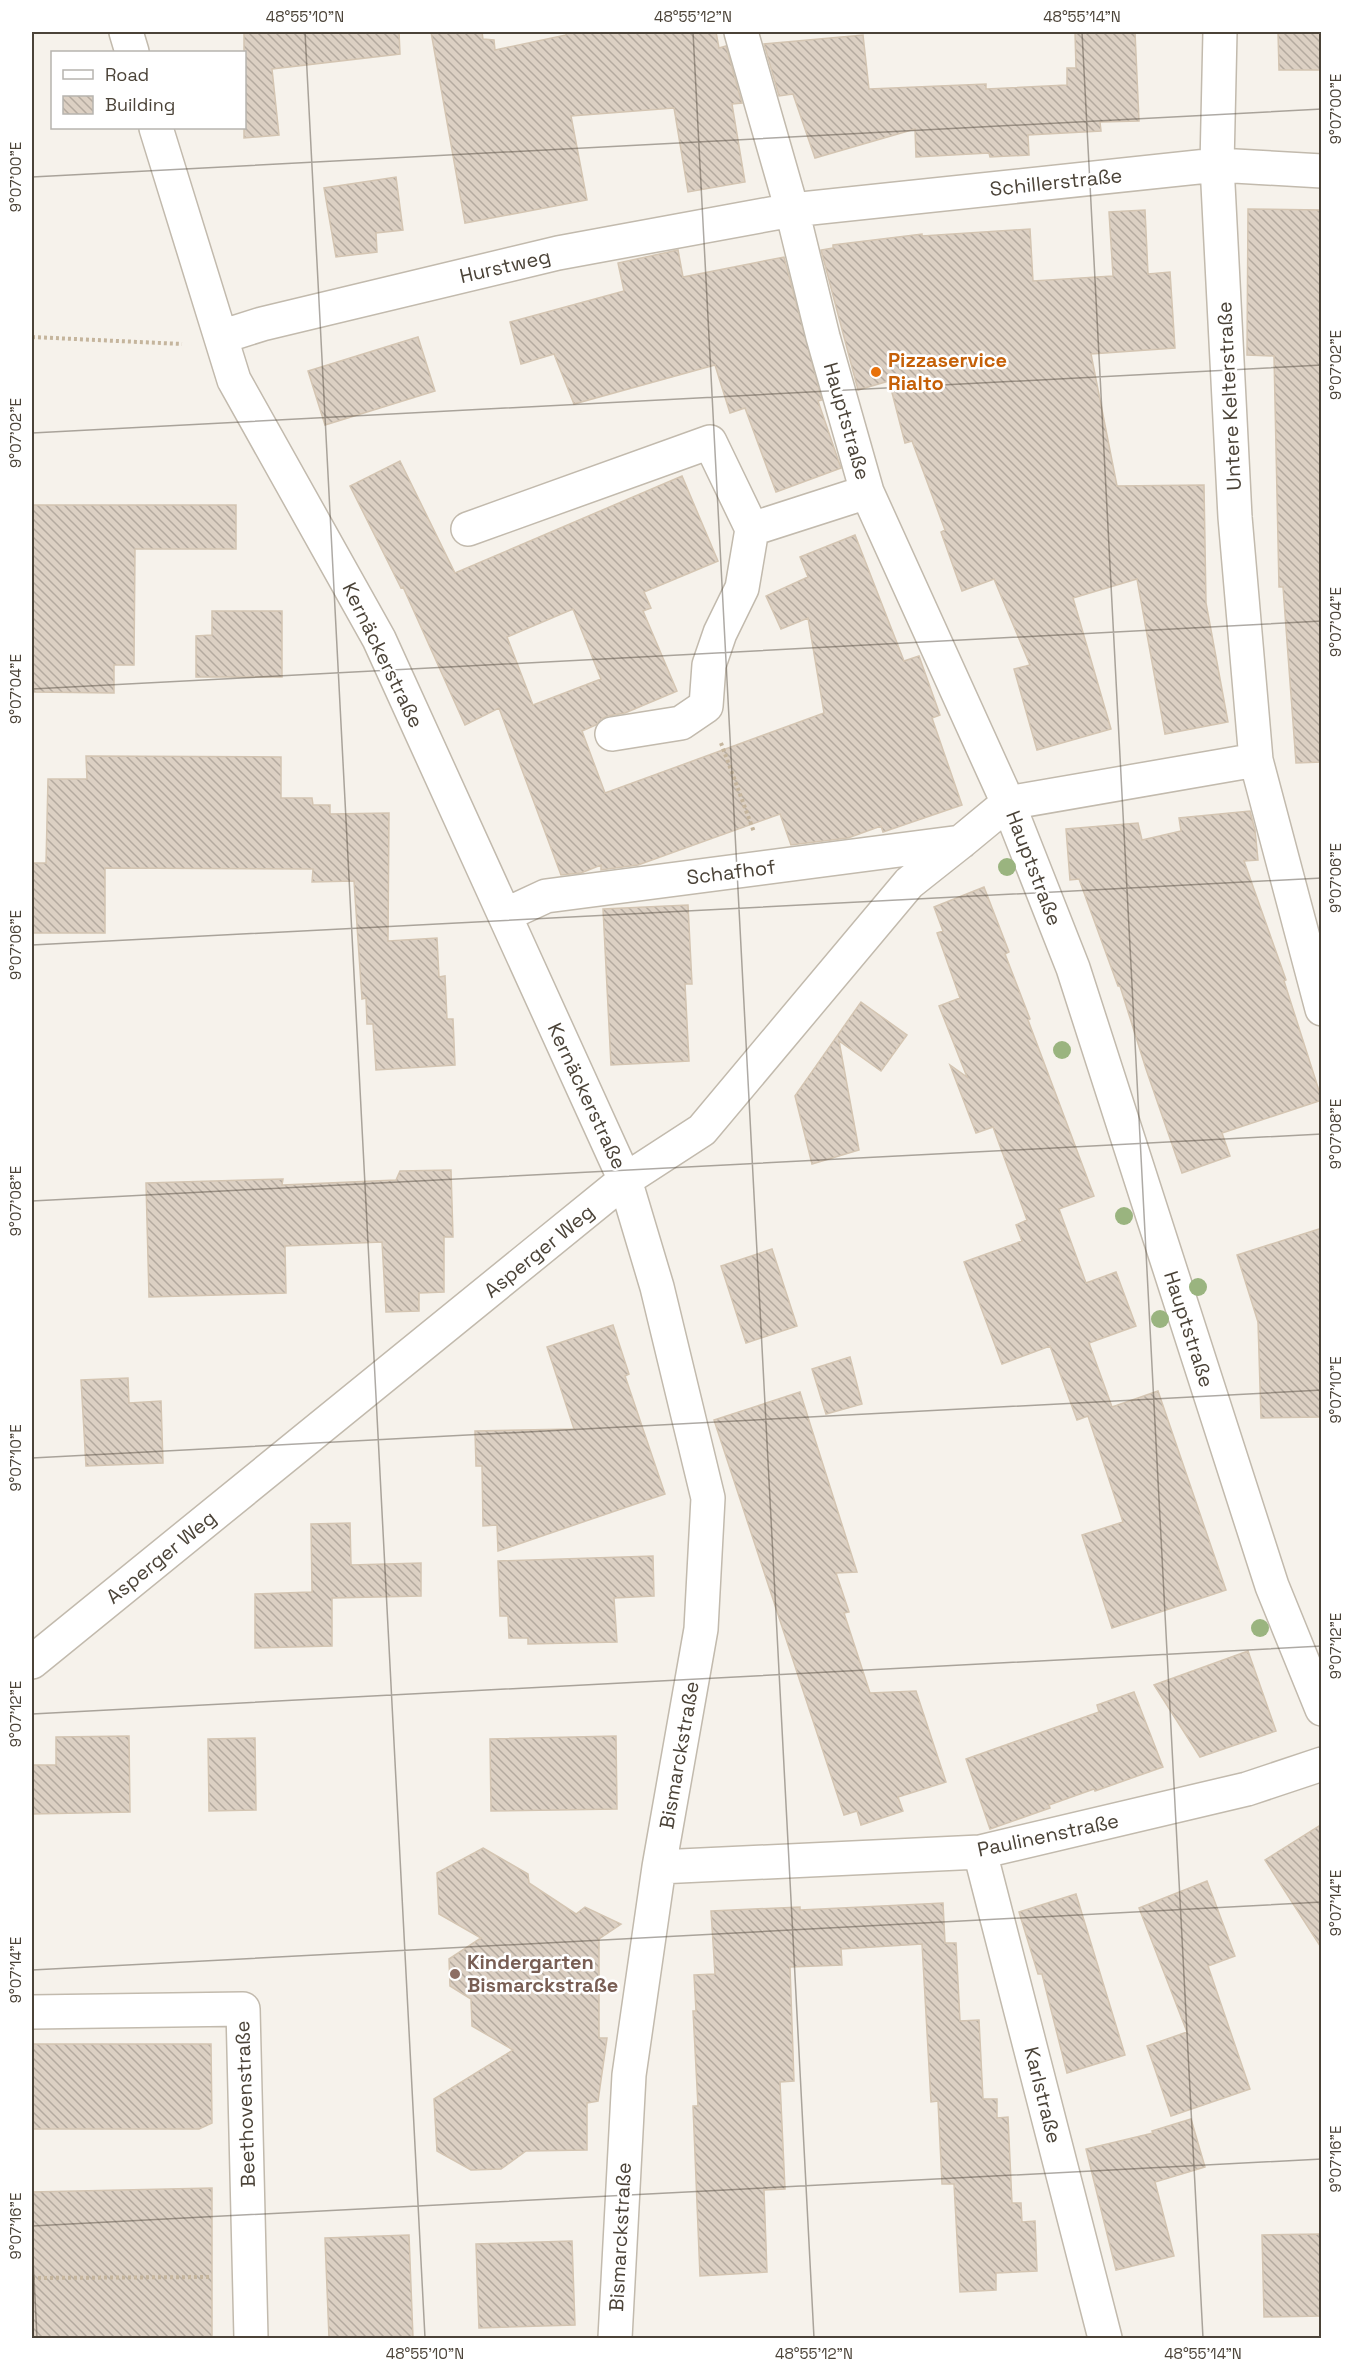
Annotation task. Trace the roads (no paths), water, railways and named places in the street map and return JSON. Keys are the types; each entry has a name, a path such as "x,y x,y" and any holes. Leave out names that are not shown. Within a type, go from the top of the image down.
{"street":[{"path":"126,32 132,51"},
{"name":"Hauptstraße","path":"741,32 792,210 823,337 867,492 1008,803 1073,968 1272,1586 1322,1709"},
{"name":"Untere Kelterstraße","path":"1220,32 1217,165 1235,517 1256,760 1322,1009"},
{"name":"Kernäckerstraße","path":"156,129 234,380 379,639 626,1180"},
{"name":"Schillerstraße","path":"792,210 1217,165 1322,171"},
{"name":"Hurstweg","path":"221,337 262,324 558,254 792,210"},
{"path":"468,529 710,442 752,529 742,588 720,633 709,665 706,706 681,723 612,734"},
{"path":"752,529 867,492"},
{"path":"1008,803 1256,760"},
{"name":"Asperger Weg","path":"32,1662 626,1180 702,1130 909,883 963,842 1008,803"},
{"name":"Schafhof","path":"504,915 546,896 963,842"},
{"name":"Bismarckstraße","path":"615,2338 629,2074 659,1867 701,1629 708,1498 657,1287 626,1180"},
{"name":"Paulinenstraße","path":"659,1867 980,1852 1247,1789 1322,1764"},
{"name":"Karlstraße","path":"980,1852 1106,2338"},
{"name":"Beethovenstraße","path":"32,2012 243,2009 251,2338"}],"place":[{"name":"Pizzaservice Rialto","path":"876,372"},
{"name":"Kindergarten Bismarckstraße","path":"455,1974"}]}
